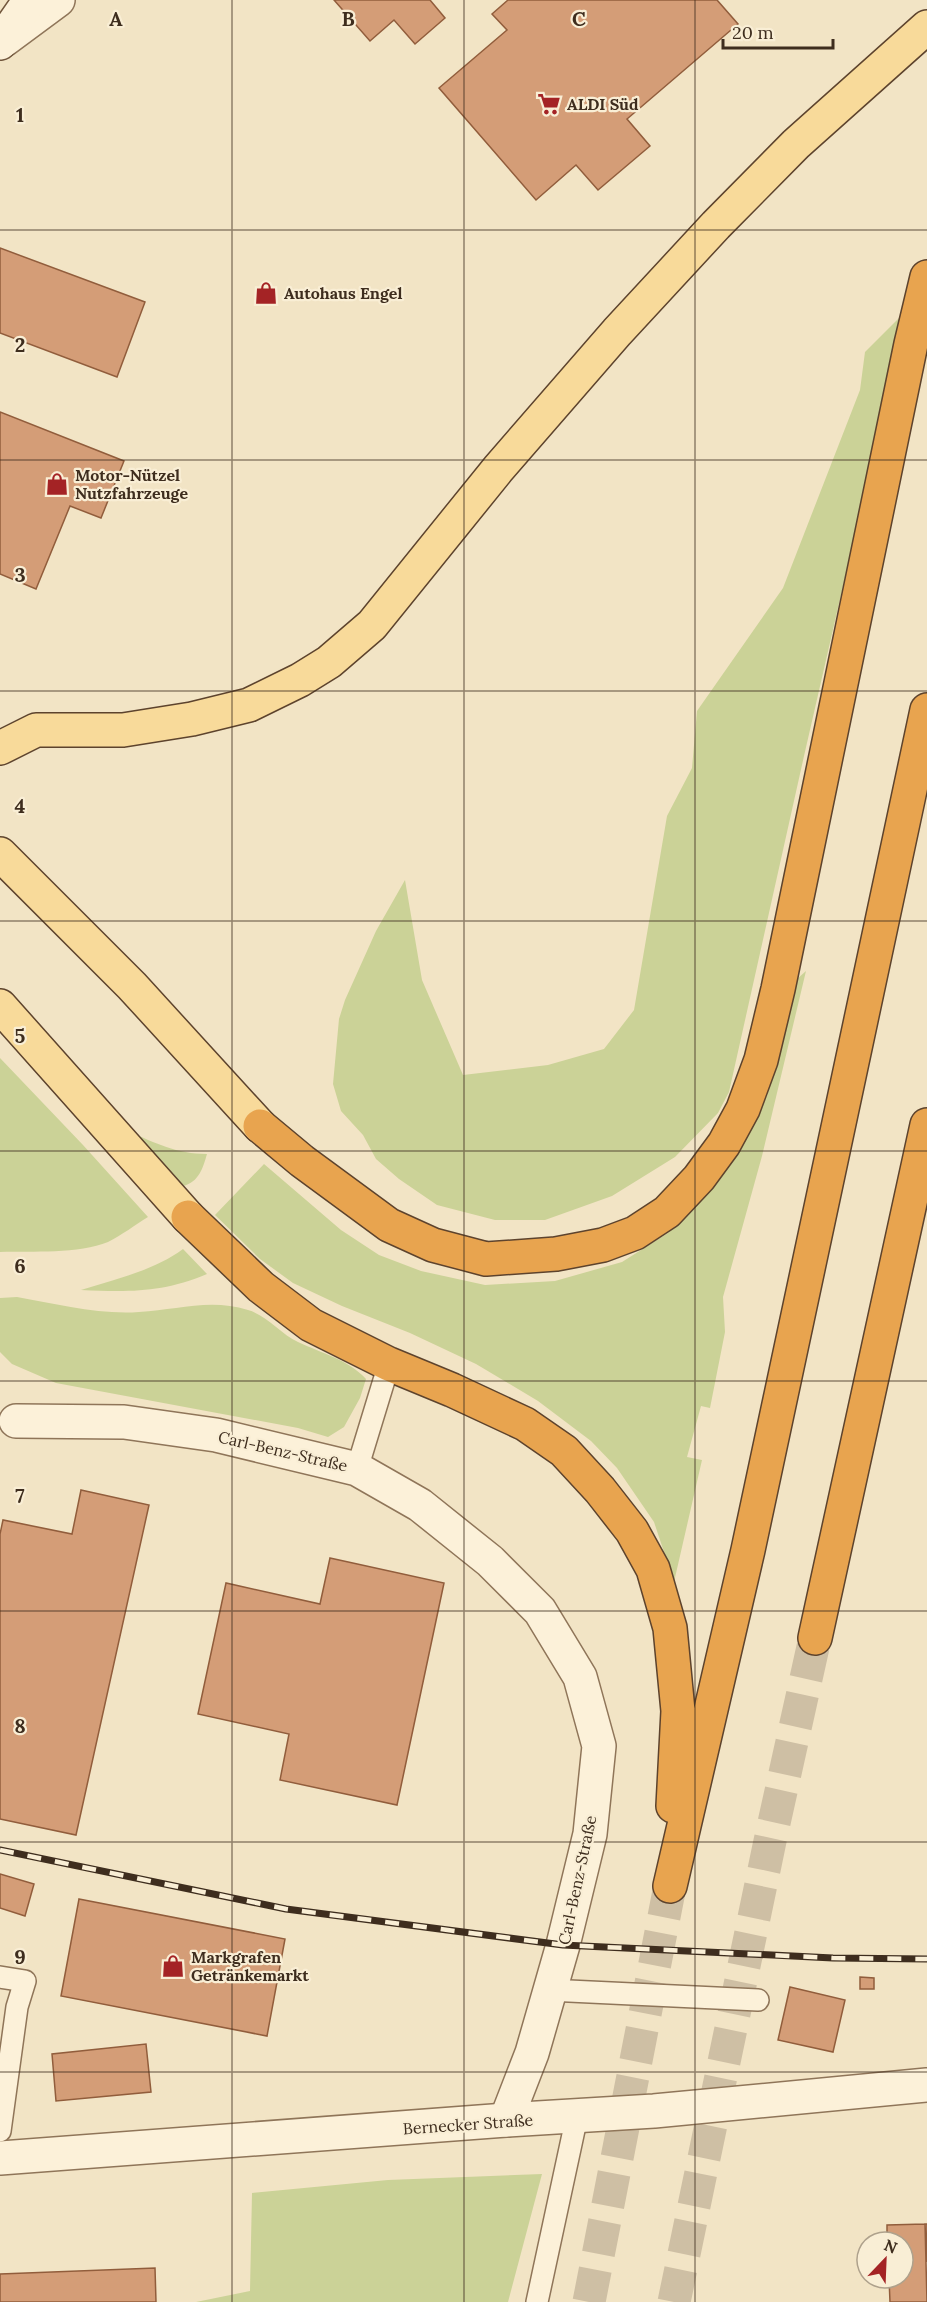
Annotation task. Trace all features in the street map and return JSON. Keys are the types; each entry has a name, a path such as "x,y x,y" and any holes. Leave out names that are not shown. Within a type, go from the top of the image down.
{"highway":[{"path":"260,1126 302,1161 389,1226 433,1245 486,1259 556,1254 603,1245 635,1233 667,1212 699,1178 724,1144 744,1109 761,1060 778,989 911,344 927,277"},
{"path":"188,1217 261,1287 311,1325 389,1364 525,1424 564,1451 600,1490 632,1531 653,1569 670,1628 678,1711 670,1886 748,1550 927,710"},
{"path":"815,1638 927,1125"}],"main road":[{"path":"0,748 36,730 123,730 249,705 300,680 329,662 372,625 498,469 617,332 716,225 796,144 927,27"},
{"path":"0,854 132,986 260,1126"},
{"path":"0,1006 188,1217"}],"street":[{"path":"2,42 30,0"},
{"path":"2,42 58,0"},
{"name":"Carl-Benz-Straße","path":"16,1421 124,1422 216,1435 357,1469 420,1505 490,1561 540,1611 580,1677 599,1746 590,1834 563,1945 548,1990 532,2054 506,2120"},
{"name":"Bernecker Straße","path":"0,2158 654,2111 927,2085 927,2075"}],"lane":[{"path":"357,1469 389,1364"},
{"path":"0,1969 25,1981"},
{"path":"0,1977 25,1981"},
{"path":"0,2131 8,2006 25,1981"},
{"path":"548,1990 758,2000"},
{"path":"537,2302 577,2116"}],"green space":[{"path":"906,311 729,1092 718,1113 675,1157 612,1196 545,1220 495,1220 437,1205 399,1179 376,1159 363,1135 341,1111 333,1084 339,1019 345,1000 376,931 405,880 422,980 463,1075 548,1065 604,1049 634,1010 667,816 692,768 697,711 783,588 860,390 865,352"},
{"path":"806,971 762,1156 723,1297 725,1332 710,1408 701,1406 687,1457 702,1460 674,1582 654,1522 617,1468 591,1441 538,1401 476,1364 293,1283 260,1259 215,1215 264,1164 341,1230 379,1255 421,1271 485,1285 555,1281 622,1262 668,1233 721,1176 767,1096 797,979"},
{"path":"0,1058 148,1217 108,1242 96,1246 55,1251 0,1252"},
{"path":"128,1131 176,1150 207,1154 200,1174 183,1186"},
{"path":"183,1249 207,1274 175,1285 145,1290 81,1290 147,1269"},
{"path":"17,1297 78,1308 124,1313 207,1305 248,1310 255,1312 292,1339 343,1362 366,1379 360,1398 344,1427 328,1437 298,1428 56,1383 12,1364 0,1352 0,1298"},
{"path":"542,2174 508,2302 196,2302 250,2291 252,2193 388,2180"}],"building":[{"path":"334,0 430,0 445,18 415,44 394,20 370,41"},
{"name":"ALDI Süd","path":"508,0 717,0 738,24 627,119 650,146 598,190 576,165 536,200 439,88 507,30 492,14"},
{"path":"0,248 145,302 117,377 0,333"},
{"name":"Motor-Nützel Nutzfahrzeuge","path":"0,412 124,461 101,518 70,506 36,589 0,574"},
{"path":"81,1490 149,1505 76,1835 0,1819 0,1534 3,1520 72,1534"},
{"path":"330,1558 444,1583 397,1805 280,1780 289,1734 198,1714 226,1583 320,1604"},
{"path":"0,1874 34,1884 25,1916 0,1908"},
{"name":"Markgrafen Getränkemarkt","path":"79,1899 285,1939 267,2036 61,1996"},
{"path":"860,1977 874,1978 874,1989 860,1989"},
{"path":"790,1987 845,2000 833,2052 778,2040"},
{"path":"146,2044 151,2092 56,2101 52,2054"},
{"path":"925,2224 927,2302 890,2302 890,2290 915,2290 915,2230 887,2230 887,2225"},
{"path":"925,2224 927,2224 927,2262"},
{"path":"155,2268 156,2302 0,2302 0,2274"}],"tunnel":[{"path":"674,2302 770,1841 815,1638"},
{"path":"589,2302 670,1886"}],"railway":[{"path":"0,1850 286,1909 563,1945 833,1958 927,1959"}],"place":[{"name":"ALDI Süd","path":"549,104"},
{"name":"Autohaus Engel","path":"266,293"},
{"name":"Motor-Nützel Nutzfahrzeuge","path":"57,484"},
{"name":"Markgrafen Getränkemarkt","path":"173,1966"}]}
